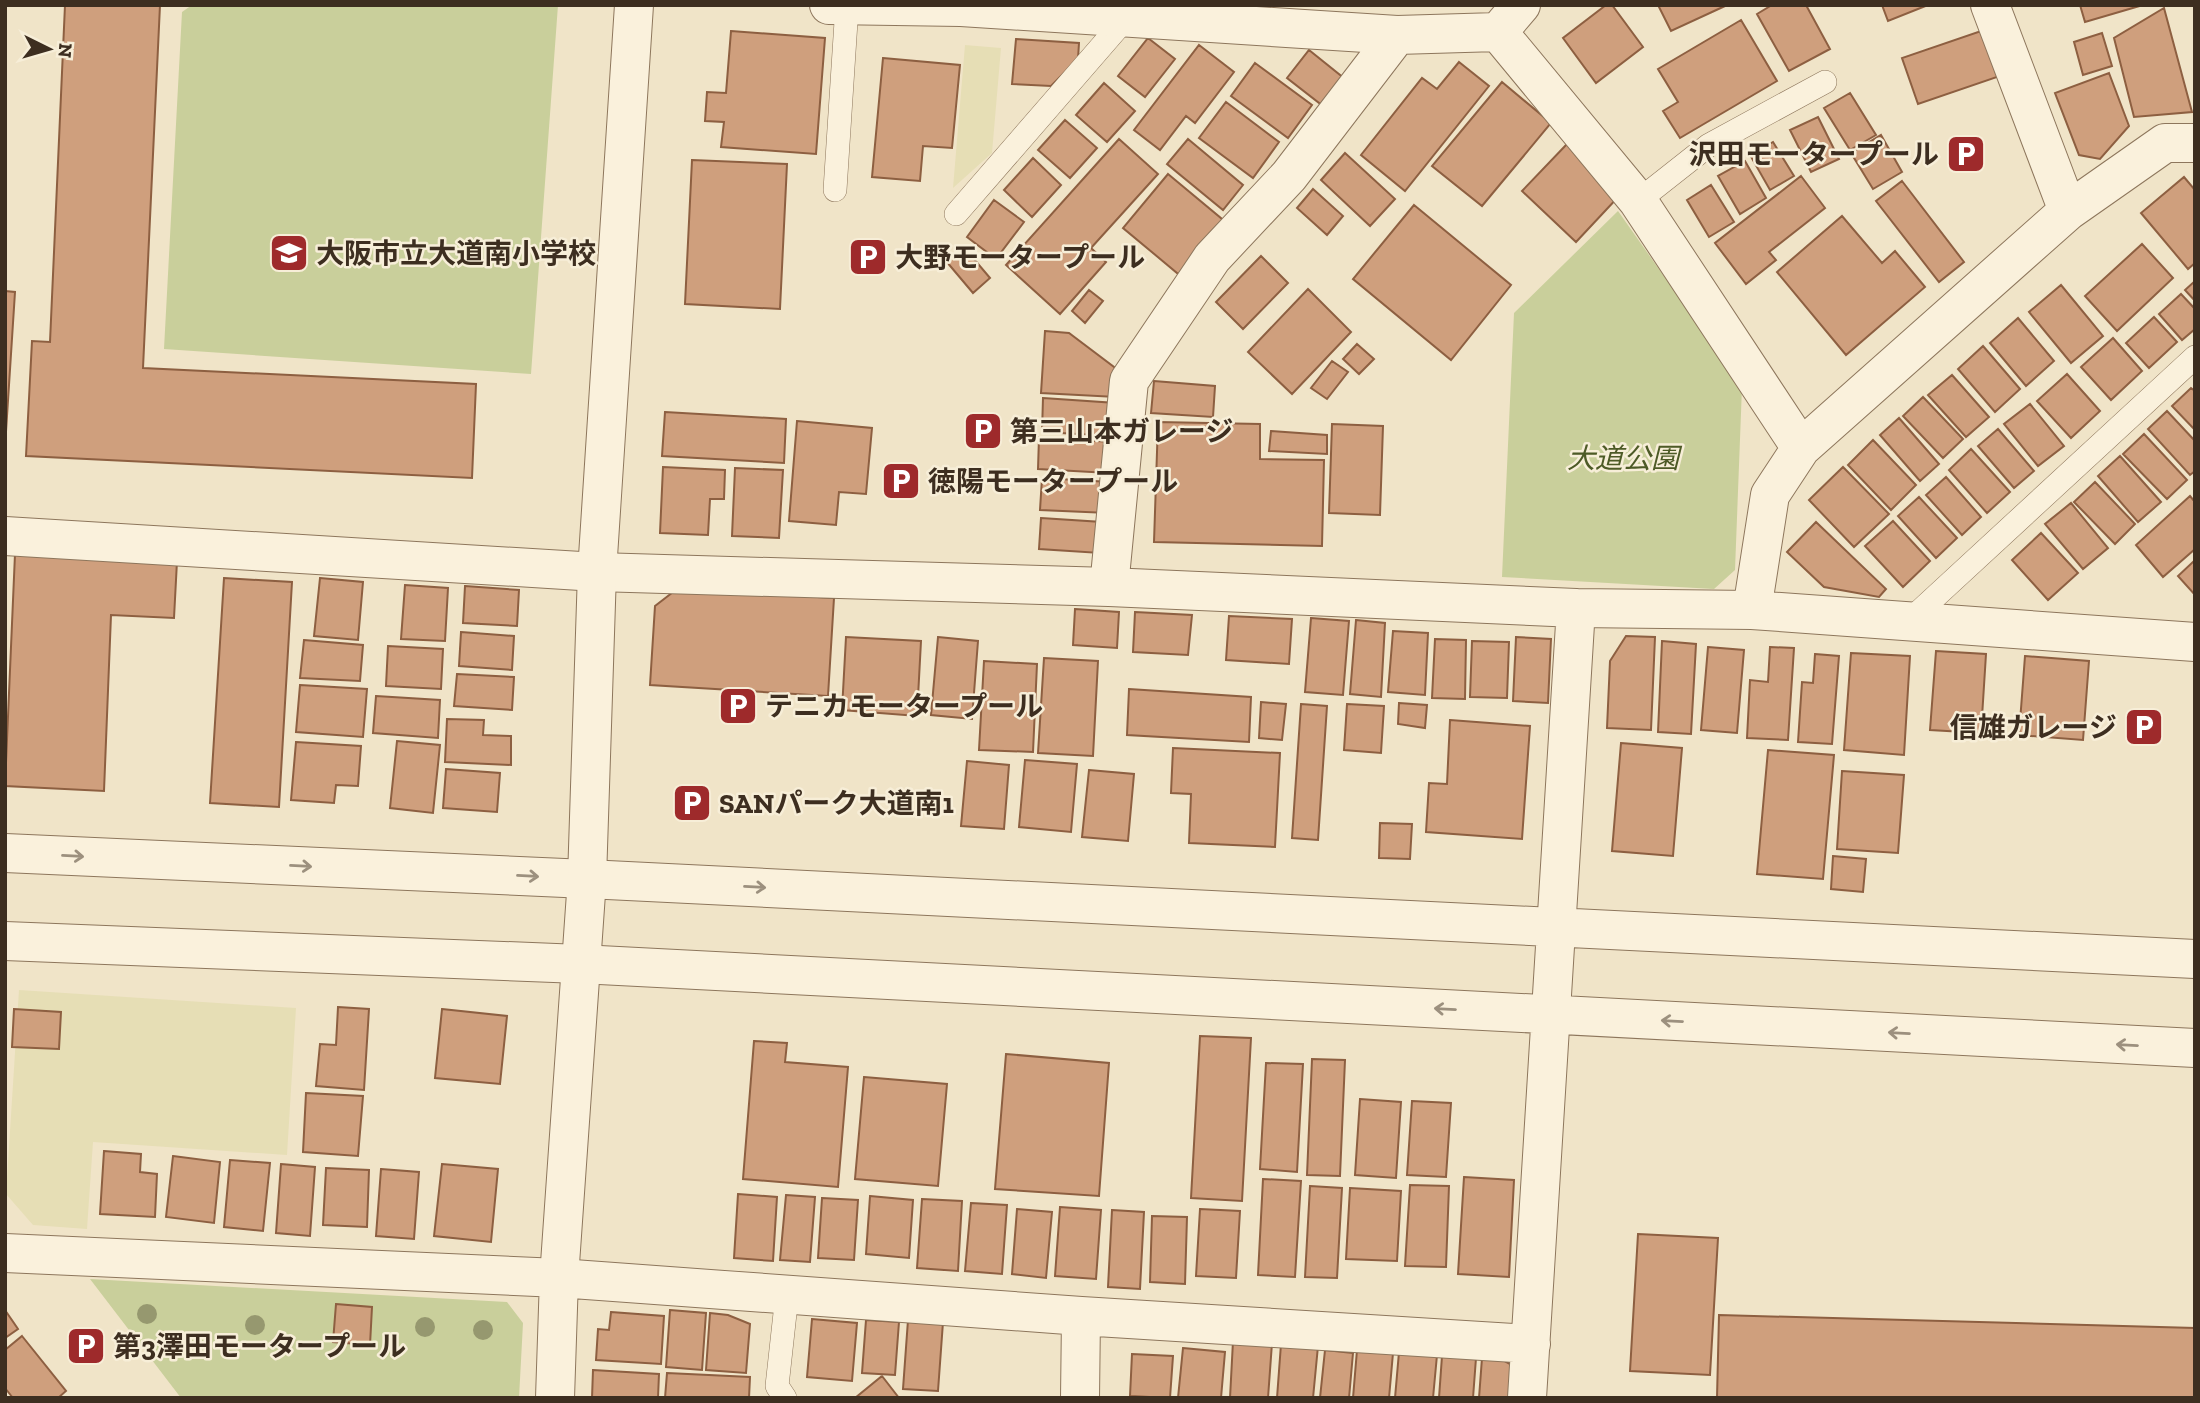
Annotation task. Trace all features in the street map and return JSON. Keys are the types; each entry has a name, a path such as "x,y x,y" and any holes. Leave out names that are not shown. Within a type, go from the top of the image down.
{"street":[{"path":"555,1398 559,1278 587,879 597,572 634,5"},
{"path":"829,5 961,6 1397,35 1510,19 1638,201 1801,448"},
{"path":"1990,5 2068,211"},
{"path":"1109,587 1129,381 1212,258 1289,176 1397,35"},
{"path":"1752,610 1770,495 1801,448 2068,211 2165,143 2195,143"},
{"path":"5,536 597,572 1109,587 1576,608 1752,610 2188,635"},
{"path":"1527,1398 1576,608"},
{"path":"5,853 587,879 2195,959"},
{"path":"5,940 580,964 2195,1048"},
{"path":"5,1253 559,1278 1082,1316 1531,1344"},
{"path":"1080,1398 1082,1316"}],"lane":[{"path":"835,190 847,6"},
{"path":"956,214 1127,17"},
{"path":"1638,201 1709,145 1825,82"},
{"path":"1910,620 2195,357"},
{"path":"785,1398 777,1386 787,1294"}],"shaded area":[{"path":"965,45 1001,48 992,153 953,188"},
{"path":"19,990 296,1008 287,1155 93,1142 87,1229 33,1225 6,1194"}],"green space":[{"path":"192,5 558,5 531,374 164,349 182,12"},
{"name":"大道公園","path":"1618,211 1742,387 1735,570 1714,589 1502,577 1514,313"},
{"path":"90,1279 507,1302 523,1323 519,1398 181,1398"}],"building":[{"path":"65,5 160,5 143,368 476,384 472,478 26,456 32,341 50,342"},
{"path":"1606,5 1612,5 1643,47 1596,83 1563,38"},
{"path":"1658,5 1725,5 1725,6 1671,31"},
{"path":"1772,5 1806,5 1830,49 1789,71 1757,14"},
{"path":"1882,5 1928,5 1888,21"},
{"path":"2080,5 2143,5 2085,22"},
{"path":"2164,8 2192,112 2134,117 2114,38"},
{"path":"1741,20 1777,81 1680,138 1663,111 1678,102 1658,69"},
{"path":"1984,30 2000,76 1918,104 1902,58"},
{"path":"731,31 825,38 816,154 721,147 724,122 705,121 707,92 726,93"},
{"path":"2102,33 2112,66 2083,75 2074,42"},
{"path":"1148,38 1175,59 1145,97 1118,76"},
{"path":"1016,39 1079,43 1078,59 1051,86 1012,84"},
{"path":"1199,45 1234,72 1195,123 1186,116 1160,150 1134,130"},
{"path":"1309,50 1345,79 1323,106 1287,78"},
{"path":"883,58 960,65 952,148 923,146 920,181 872,177"},
{"path":"1459,62 1489,86 1405,191 1361,155 1422,78 1437,89"},
{"path":"1255,63 1312,105 1288,138 1231,96"},
{"path":"2109,73 2129,126 2100,159 2079,155 2055,93"},
{"path":"1502,82 1551,123 1482,206 1432,166"},
{"path":"1104,83 1135,111 1107,142 1076,115"},
{"path":"1850,93 1876,135 1850,150 1824,108"},
{"path":"1226,102 1279,142 1253,178 1199,138"},
{"path":"1818,117 1839,159 1811,172 1790,130"},
{"path":"1065,120 1097,148 1070,178 1038,150"},
{"path":"1881,135 1902,172 1873,189 1851,153"},
{"path":"1119,139 1158,174 1091,248 1106,262 1060,314 1006,265"},
{"path":"1188,139 1243,185 1223,210 1167,164"},
{"path":"1773,142 1794,176 1770,190 1750,155"},
{"path":"1567,144 1620,195 1576,242 1522,191"},
{"path":"1345,153 1395,199 1370,226 1321,180"},
{"path":"1033,158 1061,185 1032,217 1004,190"},
{"path":"692,160 787,164 780,309 685,304"},
{"path":"1745,161 1766,198 1740,214 1718,176"},
{"path":"1168,174 1228,224 1183,278 1123,228"},
{"path":"1801,176 1825,208 1769,252 1776,260 1746,284 1715,243"},
{"path":"2184,177 2195,190 2195,263 2188,269 2141,213"},
{"path":"1902,181 1964,262 1939,282 1876,201"},
{"path":"1711,185 1734,222 1709,237 1687,200"},
{"path":"1313,189 1343,216 1327,235 1297,208"},
{"path":"994,200 1024,222 996,259 967,237"},
{"path":"1414,205 1511,285 1451,360 1353,279"},
{"path":"1842,216 1882,263 1895,251 1925,287 1846,355 1777,272"},
{"path":"2142,244 2173,278 2117,331 2085,296"},
{"path":"963,246 990,278 973,293 946,261"},
{"path":"1261,256 1288,283 1243,329 1216,302"},
{"path":"2195,281 2195,301 2185,290"},
{"path":"2061,285 2103,336 2071,363 2029,312"},
{"path":"1308,289 1351,332 1292,394 1248,352"},
{"path":"1089,290 1103,301 1085,323 1072,311"},
{"path":"5,291 15,292 5,447"},
{"path":"2181,294 2195,309 2195,329 2182,340 2159,314"},
{"path":"2154,317 2177,342 2149,368 2126,343"},
{"path":"2018,318 2054,361 2026,386 1990,343"},
{"path":"1045,331 1069,333 1118,370 1116,397 1041,393"},
{"path":"2113,338 2142,371 2111,400 2081,367"},
{"path":"1357,344 1374,359 1359,374 1343,359"},
{"path":"1983,346 2020,389 1995,412 1958,369"},
{"path":"1332,361 1348,372 1327,399 1311,388"},
{"path":"2067,374 2100,411 2071,438 2037,401"},
{"path":"1952,375 1989,417 1966,437 1928,395"},
{"path":"1154,381 1215,386 1213,417 1151,413"},
{"path":"2191,388 2195,391 2195,430 2172,406"},
{"path":"1923,397 1963,439 1943,458 1903,416"},
{"path":"1043,398 1116,403 1114,436 1042,432"},
{"path":"2030,404 2064,446 2038,466 2004,424"},
{"path":"2167,411 2195,441 2195,471 2190,475 2148,429"},
{"path":"665,412 786,419 784,463 662,456"},
{"path":"1899,418 1939,464 1920,481 1880,435"},
{"path":"797,421 872,428 866,494 839,492 836,525 789,521"},
{"path":"1158,422 1260,424 1260,459 1324,460 1322,546 1154,542"},
{"path":"1332,424 1383,426 1380,515 1329,513"},
{"path":"1998,429 2034,471 2014,488 1978,446"},
{"path":"1271,431 1327,435 1327,454 1269,451"},
{"path":"2144,434 2187,480 2167,499 2123,454"},
{"path":"1039,437 1111,442 1109,473 1038,469"},
{"path":"1873,440 1916,485 1891,510 1848,465"},
{"path":"1971,449 2010,492 1987,513 1949,470"},
{"path":"2120,456 2161,502 2138,522 2098,476"},
{"path":"663,467 725,470 724,499 710,499 708,535 660,533"},
{"path":"1843,467 1889,514 1854,547 1809,500"},
{"path":"735,468 783,470 779,538 732,536"},
{"path":"1946,477 1981,517 1962,535 1926,495"},
{"path":"1042,478 1110,482 1108,513 1040,510"},
{"path":"2095,482 2135,524 2115,544 2074,502"},
{"path":"2190,496 2195,502 2195,549 2163,577 2136,545"},
{"path":"1919,497 1957,538 1936,558 1898,516"},
{"path":"2071,503 2108,548 2083,569 2045,524"},
{"path":"1041,518 1102,522 1100,553 1039,549"},
{"path":"1893,521 1930,561 1903,587 1865,546"},
{"path":"1816,522 1886,589 1879,597 1824,587 1787,552"},
{"path":"2041,533 2078,573 2048,600 2012,560"},
{"path":"15,554 177,561 174,618 111,615 104,791 5,786"},
{"path":"2195,560 2195,595 2178,576"},
{"path":"224,578 292,582 279,807 210,803"},
{"path":"320,578 363,582 358,640 314,636"},
{"path":"405,585 448,588 445,641 401,639"},
{"path":"465,586 519,590 517,626 463,623"},
{"path":"677,589 834,598 828,696 650,685 655,606"},
{"path":"1075,609 1119,612 1117,648 1073,645"},
{"path":"1135,612 1192,615 1188,655 1133,652"},
{"path":"1229,616 1292,619 1289,664 1226,660"},
{"path":"1311,618 1349,621 1343,695 1305,692"},
{"path":"1356,620 1385,623 1381,697 1350,694"},
{"path":"1393,631 1428,633 1425,695 1388,692"},
{"path":"461,632 514,636 512,670 459,666"},
{"path":"1626,636 1655,637 1651,730 1607,728 1610,661"},
{"path":"846,637 921,641 917,716 842,710"},
{"path":"938,637 978,641 972,719 931,715"},
{"path":"1516,637 1551,639 1548,703 1513,701"},
{"path":"1435,639 1466,640 1465,699 1432,698"},
{"path":"304,640 363,645 360,681 300,678"},
{"path":"1472,641 1509,642 1507,698 1470,697"},
{"path":"1662,641 1696,644 1691,734 1658,732"},
{"path":"388,646 443,649 441,689 386,686"},
{"path":"1708,647 1744,650 1737,733 1701,730"},
{"path":"1770,647 1794,648 1788,740 1747,738 1750,680 1768,682"},
{"path":"1936,651 1986,654 1981,733 1930,730"},
{"path":"1851,653 1910,656 1904,755 1844,750"},
{"path":"1815,654 1839,656 1832,744 1798,742 1802,682 1813,683"},
{"path":"2025,656 2089,661 2083,740 2019,735"},
{"path":"1044,658 1098,661 1093,756 1038,753"},
{"path":"984,661 1037,664 1033,752 979,750"},
{"path":"457,674 514,677 512,710 454,706"},
{"path":"300,685 367,689 363,737 296,732"},
{"path":"1129,689 1251,697 1249,742 1127,735"},
{"path":"376,696 440,700 438,738 373,733"},
{"path":"1261,702 1286,704 1282,740 1259,738"},
{"path":"1399,703 1427,705 1425,728 1398,724"},
{"path":"1301,704 1327,706 1318,840 1292,838"},
{"path":"1347,704 1384,706 1381,753 1344,750"},
{"path":"447,719 484,720 483,735 511,736 511,765 445,762"},
{"path":"1450,720 1530,726 1522,839 1426,832 1429,783 1447,784"},
{"path":"397,741 440,745 433,813 390,808"},
{"path":"296,742 361,746 358,786 336,785 334,803 291,800"},
{"path":"1621,743 1682,748 1673,856 1612,851"},
{"path":"1173,748 1280,753 1275,847 1189,843 1191,794 1171,793"},
{"path":"1768,750 1834,755 1823,879 1757,874"},
{"path":"1025,760 1077,764 1071,832 1019,827"},
{"path":"967,761 1009,765 1004,829 961,826"},
{"path":"446,769 500,773 497,812 443,808"},
{"path":"1089,770 1134,774 1128,841 1082,837"},
{"path":"1842,771 1904,775 1898,853 1837,849"},
{"path":"1380,823 1412,824 1410,859 1379,858"},
{"path":"1833,856 1866,859 1863,892 1831,889"},
{"path":"338,1007 369,1009 364,1090 316,1086 320,1044 336,1045"},
{"path":"14,1009 61,1012 59,1049 12,1047"},
{"path":"442,1009 507,1016 500,1084 435,1078"},
{"path":"1200,1036 1251,1038 1242,1201 1191,1198"},
{"path":"754,1041 787,1043 785,1062 848,1067 838,1187 743,1179"},
{"path":"1006,1054 1109,1063 1099,1196 995,1189"},
{"path":"1312,1059 1345,1060 1340,1176 1307,1175"},
{"path":"1266,1063 1303,1064 1297,1172 1260,1169"},
{"path":"864,1077 947,1084 938,1186 855,1179"},
{"path":"306,1093 363,1096 358,1156 303,1152"},
{"path":"1360,1099 1401,1102 1396,1178 1355,1175"},
{"path":"1412,1101 1451,1103 1446,1177 1407,1175"},
{"path":"104,1151 141,1154 140,1172 157,1174 155,1217 100,1214"},
{"path":"173,1156 220,1162 214,1223 166,1217"},
{"path":"230,1160 270,1163 263,1231 224,1227"},
{"path":"281,1164 315,1167 310,1236 276,1233"},
{"path":"442,1164 498,1169 491,1242 434,1236"},
{"path":"326,1168 369,1170 367,1227 323,1225"},
{"path":"381,1169 419,1172 414,1239 376,1236"},
{"path":"1464,1177 1514,1180 1509,1277 1458,1274"},
{"path":"1263,1179 1301,1181 1295,1277 1258,1275"},
{"path":"1410,1185 1449,1186 1446,1267 1405,1266"},
{"path":"1310,1186 1342,1188 1337,1278 1305,1277"},
{"path":"1350,1188 1401,1191 1397,1261 1346,1259"},
{"path":"738,1194 777,1197 773,1261 734,1258"},
{"path":"786,1195 815,1197 810,1262 780,1260"},
{"path":"870,1196 913,1200 909,1258 866,1254"},
{"path":"822,1198 858,1200 854,1260 818,1258"},
{"path":"922,1199 962,1201 958,1271 917,1268"},
{"path":"971,1203 1007,1205 1002,1274 965,1271"},
{"path":"1060,1207 1101,1210 1096,1279 1055,1276"},
{"path":"1017,1209 1052,1212 1046,1278 1012,1274"},
{"path":"1200,1209 1240,1211 1236,1278 1196,1276"},
{"path":"1112,1210 1144,1212 1140,1289 1108,1287"},
{"path":"1152,1216 1187,1217 1185,1284 1150,1282"},
{"path":"1638,1234 1718,1238 1710,1375 1630,1371"},
{"path":"336,1304 372,1307 370,1345 333,1342"},
{"path":"5,1310 18,1329 5,1338"},
{"path":"670,1310 706,1313 702,1370 666,1367"},
{"path":"611,1312 664,1316 661,1364 596,1360 598,1329 609,1330"},
{"path":"710,1313 728,1315 750,1324 746,1373 706,1370"},
{"path":"1719,1315 2195,1328 2195,1398 1717,1398"},
{"path":"812,1319 857,1323 852,1381 807,1377"},
{"path":"866,1320 899,1322 895,1375 862,1373"},
{"path":"908,1320 943,1322 938,1391 903,1389"},
{"path":"22,1336 66,1391 58,1398 13,1398 5,1388 5,1350"},
{"path":"1233,1341 1272,1343 1268,1398 1230,1398"},
{"path":"1281,1344 1318,1346 1313,1398 1277,1398"},
{"path":"1183,1348 1225,1352 1221,1398 1178,1398"},
{"path":"1325,1350 1353,1353 1349,1398 1320,1398"},
{"path":"1357,1350 1393,1353 1389,1398 1353,1398"},
{"path":"1399,1352 1437,1355 1433,1398 1395,1398"},
{"path":"1132,1354 1173,1356 1170,1398 1130,1396"},
{"path":"1442,1356 1476,1358 1473,1398 1439,1398"},
{"path":"1482,1358 1501,1359 1521,1370 1520,1398 1479,1398"},
{"path":"593,1370 659,1374 658,1398 592,1398"},
{"path":"667,1373 750,1377 749,1398 665,1398"},
{"path":"882,1376 899,1398 855,1398"}],"place":[{"name":"沢田モータープール","path":"1966,154"},
{"name":"大阪市立大道南小学校","path":"289,253"},
{"name":"大野モータープール","path":"868,257"},
{"name":"第三山本ガレージ","path":"983,431"},
{"name":"徳陽モータープール","path":"901,481"},
{"name":"テニカモータープール","path":"738,706"},
{"name":"信雄ガレージ","path":"2144,727"},
{"name":"SANパーク大道南1","path":"692,803"},
{"name":"第3澤田モータープール","path":"86,1346"}]}
